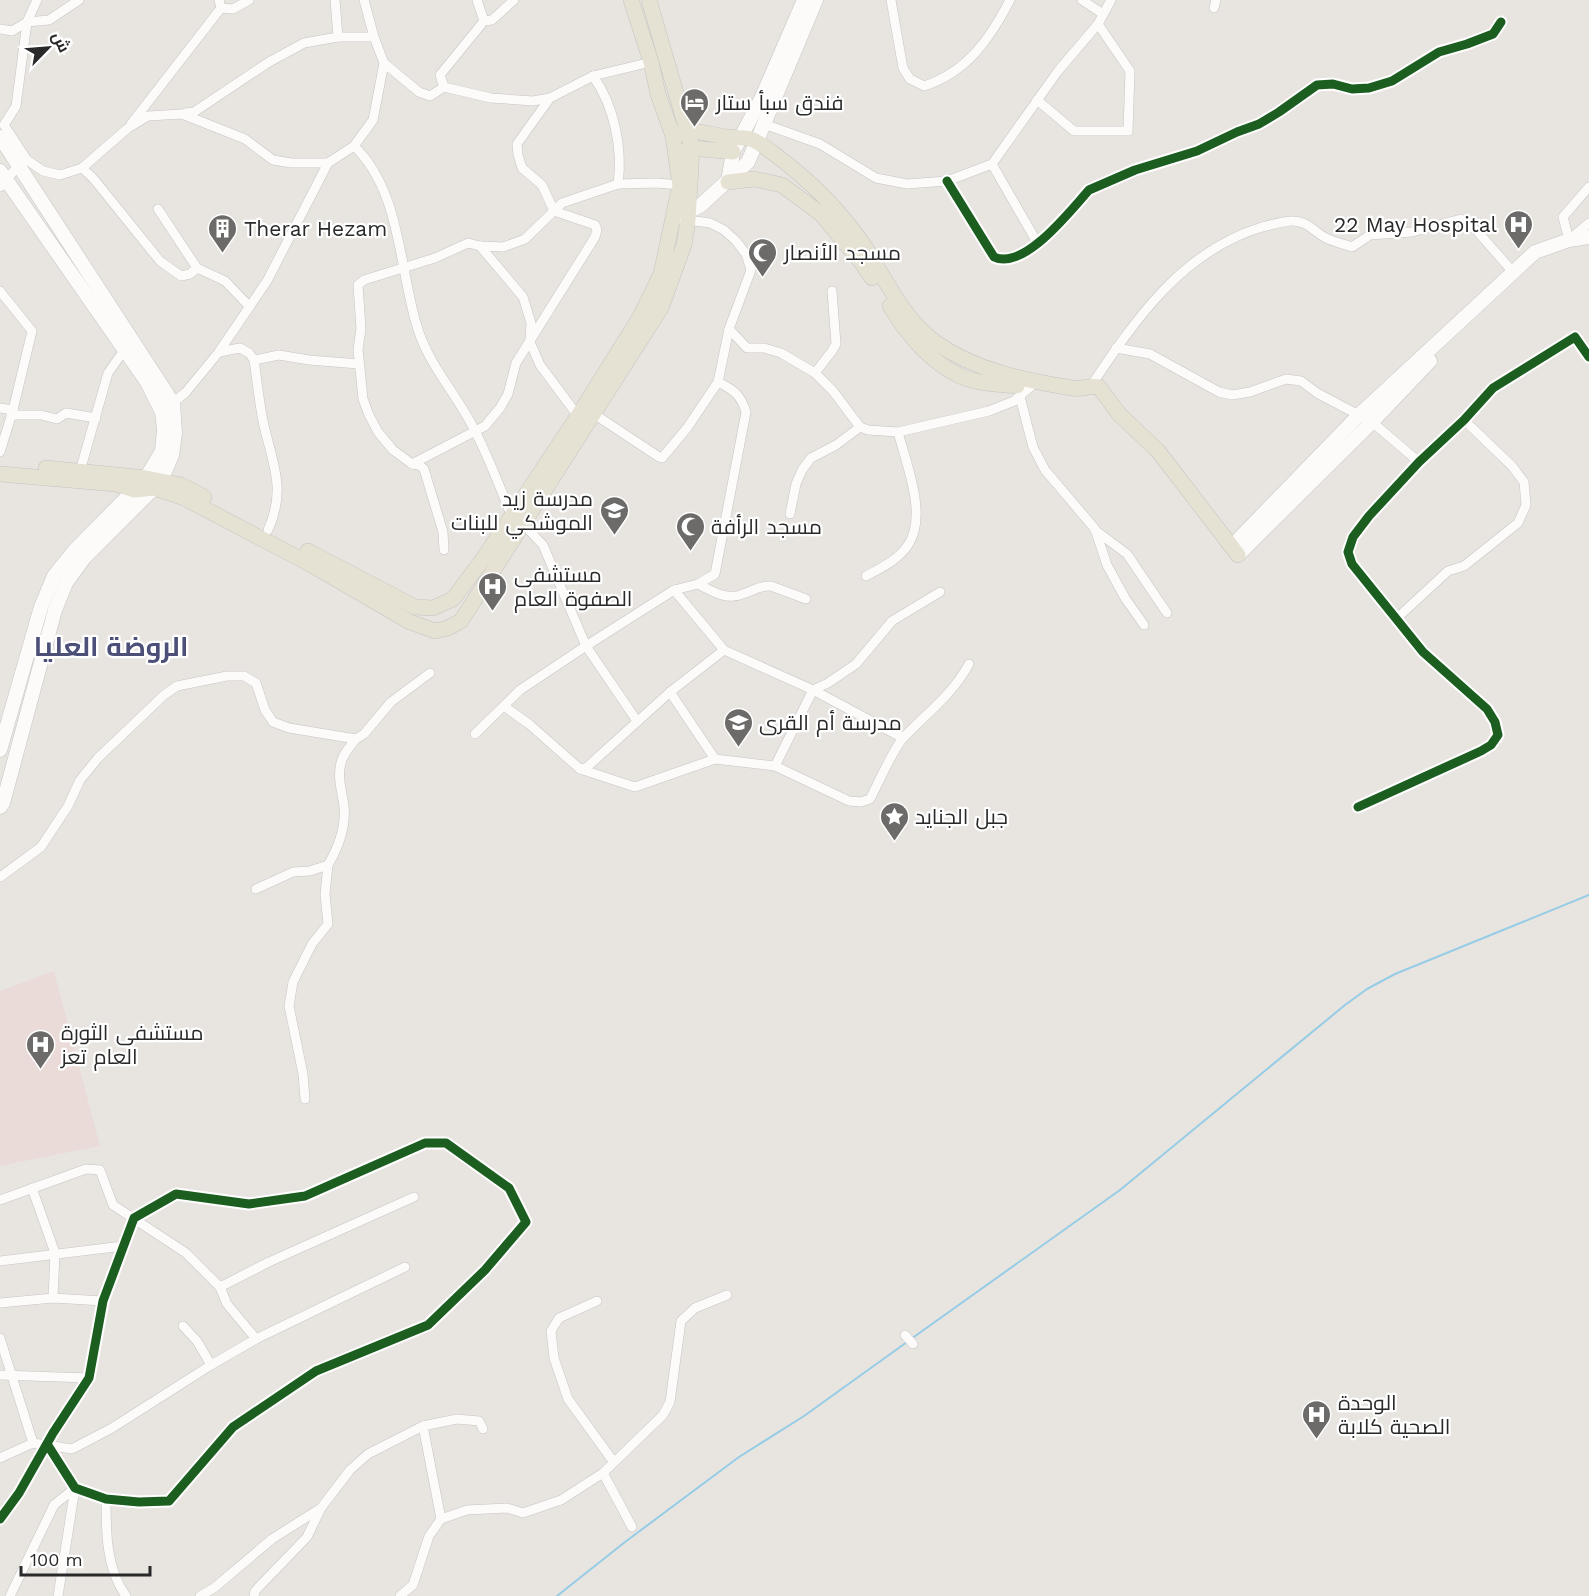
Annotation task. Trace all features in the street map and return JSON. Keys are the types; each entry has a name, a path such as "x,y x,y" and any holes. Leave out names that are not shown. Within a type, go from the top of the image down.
{"main road":[{"path":"0,465 80,471 181,485 410,605 427,609 453,599 517,519 594,414 661,308 684,245 692,148 679,134 658,94 651,62 631,0"},
{"path":"154,482 310,564 411,622 435,631 448,628 460,621 517,519 640,317 661,274 680,185 676,154 679,134 649,0"},
{"path":"728,182 733,152 762,97 804,0"},
{"path":"671,221 688,216 748,162 816,0"},
{"path":"0,807 3,803 54,610 66,583 84,558 154,482 172,455 176,433 173,403 18,166 2,134"},
{"path":"679,134 741,138 757,142 786,163 827,200 864,246 906,314 934,341 965,360 994,373 1073,389 1099,387 1119,414 1158,452 1235,550"},
{"path":"676,154 692,148 733,152"},
{"path":"728,182 754,179 782,184 821,214 861,262 904,328 928,355 959,376 987,383 1019,386 1035,380"},
{"path":"2,180 147,382 162,412 164,430 162,451 154,482"},
{"path":"1235,550 1358,416 1535,252 1569,240 1589,237"},
{"path":"1235,550 1372,422 1424,366 1540,259 1569,240"},
{"path":"0,474 116,484 135,490"},
{"path":"0,750 41,607 54,576 75,550 135,490 154,482"}],"street":[{"path":"37,0 27,22 16,106 4,125 2,134 27,160 43,171 60,175 82,168 128,128 148,116 194,112 269,62 304,43 338,37 374,37"},
{"path":"0,30 12,31 27,22 49,20 78,0"},
{"path":"128,128 220,4 233,9 249,0"},
{"path":"335,0 338,37"},
{"path":"364,0 384,63 419,92 430,96 444,87 490,98 533,101 550,98 593,76 651,62"},
{"path":"477,0 484,21"},
{"path":"444,87 440,75 484,21 492,20 514,0"},
{"path":"891,0 903,68 910,79 924,86 964,65 977,52 1010,0"},
{"path":"1082,0 1103,14"},
{"path":"764,124 820,144 876,178 907,184 947,181 992,164 1058,71 1098,24 1111,0"},
{"path":"947,181 994,257 999,260 1011,260 1038,244 1089,190 1095,187 1136,170 1197,151 1259,124 1317,85 1333,84 1352,88 1369,88 1392,81 1438,52 1493,34 1501,22"},
{"path":"1037,100 1074,131 1128,130 1130,71 1098,24"},
{"path":"173,403 186,392 218,353 267,281 328,163 354,146 373,120 384,63"},
{"path":"593,76 601,89 614,127 619,153 618,184"},
{"path":"412,464 484,426 500,408 508,394 516,363 590,247 597,230 595,225 554,211 542,185 522,168 517,144 550,98"},
{"path":"182,114 244,138 273,160 291,163 328,163"},
{"path":"354,146 369,159 385,188 416,325 436,369 475,430 517,519 543,545 586,646 637,721"},
{"path":"992,164 1038,244"},
{"path":"2,180 18,166"},
{"path":"82,168 93,178 160,261 181,276 190,274 196,268"},
{"path":"444,550 443,532 424,469 412,464 393,450 378,432 363,399 358,349 361,329 358,285 364,280 435,258 468,243 503,247 525,239 562,203 618,184 680,185"},
{"path":"1589,188 1563,217 1569,240 1589,223"},
{"path":"158,209 196,268 225,281 249,306"},
{"path":"594,414 662,458 687,428 718,382 729,329 751,270 746,254 724,230 688,216"},
{"path":"1091,386 1135,322 1182,270 1215,246 1254,230 1282,222 1303,223 1326,238 1352,247 1370,235 1412,232 1461,219 1478,231 1513,272"},
{"path":"480,246 523,297 531,323 530,342 540,365 578,416"},
{"path":"0,291 32,331 0,452"},
{"path":"815,374 836,344 832,291"},
{"path":"729,329 747,348 764,348 781,353 815,374 833,391 860,427 868,430 898,432 989,411 1020,397 1035,380"},
{"path":"1358,807 1481,751 1491,745 1498,735 1496,722 1487,709 1423,652 1352,564 1348,552 1353,537 1369,516 1419,462 1464,420 1492,388 1575,337 1589,357"},
{"path":"218,353 240,348 249,353 254,360 262,415 277,475 276,513 268,530"},
{"path":"1116,348 1150,354 1219,392 1232,395 1250,392 1286,379 1301,381 1317,393 1372,422 1419,462"},
{"path":"80,471 108,373 125,349"},
{"path":"254,360 279,355 359,364"},
{"path":"475,734 520,690 586,646 674,590 698,584 715,574 746,412 743,401 736,391 718,382"},
{"path":"1020,397 1033,447 1045,470 1095,529 1127,554 1167,613"},
{"path":"0,408 12,413 41,415 57,419 66,413 96,418"},
{"path":"1396,619 1448,571 1464,566 1518,523 1526,505 1524,482 1512,466 1464,420"},
{"path":"790,514 796,484 811,458 836,445 860,427"},
{"path":"866,576 890,562 908,545 915,523 916,498 898,432"},
{"path":"1095,529 1107,566 1144,625"},
{"path":"698,584 720,596 741,596 765,585 806,599"},
{"path":"674,590 724,650 813,690 903,738"},
{"path":"775,766 813,690 856,664 892,621 940,592"},
{"path":"580,769 586,768 637,721 724,650"},
{"path":"505,707 529,724 580,769 635,787 715,759 775,766 849,801 861,802 870,799 903,738 943,700 960,680 969,664"},
{"path":"305,1099 303,1074 289,1006 293,982 312,944 328,924 325,894 328,865 342,833 343,821 344,808 339,777 341,763 356,739 364,734 392,702 430,674"},
{"path":"0,877 41,847 68,806 81,780 98,758 164,695 177,686 226,676 244,676 256,683 265,710 273,722 289,728 356,739"},
{"path":"670,693 715,759"},
{"path":"256,889 293,872 310,871 328,865"},
{"path":"0,1519 19,1493 47,1444 89,1378 103,1301 134,1218 176,1194 249,1204 305,1196 425,1143 446,1143 508,1188 526,1222 485,1270 428,1325 316,1371 233,1427 169,1501 106,1499 75,1488 47,1444"},
{"path":"0,1200 86,1168 100,1170 113,1205 186,1253 220,1287 227,1304 256,1339"},
{"path":"32,1188 55,1253 52,1298"},
{"path":"220,1287 269,1262 414,1197"},
{"path":"0,1261 123,1246"},
{"path":"0,1458 33,1443 72,1449 112,1428 256,1339 405,1267"},
{"path":"400,1596 413,1584 429,1536 441,1519 467,1510 507,1508 523,1513 561,1500 603,1473 663,1415 670,1402 681,1321 695,1308 727,1295"},
{"path":"0,1303 52,1298 103,1301"},
{"path":"597,1301 559,1318 551,1331 554,1358 568,1399 613,1461"},
{"path":"183,1326 197,1341 212,1365"},
{"path":"905,1335 913,1344"},
{"path":"0,1338 33,1443"},
{"path":"0,1375 89,1378"},
{"path":"254,1596 255,1591 307,1537 321,1508 350,1470 368,1454 423,1426 457,1419 479,1422 483,1428"},
{"path":"423,1426 441,1519"},
{"path":"603,1473 632,1527"},
{"path":"10,1596 54,1505 75,1488"},
{"path":"58,1596 75,1488"},
{"path":"106,1499 106,1533 113,1568 120,1588 126,1596"},
{"path":"200,1596 214,1588 272,1539 321,1508"}],"shaded area":[{"name":"مستشفى الثورة العام تعز","path":"54,971 100,1146 0,1166 0,991"}],"waterway":[{"path":"911,1339 1120,1190 1367,989 1395,974 1589,895"},
{"path":"557,1596 739,1457 804,1416 907,1342"}],"cycle path":[{"path":"947,181 994,257 1006,259 1019,255 1046,237 1089,190 1135,170 1197,151 1259,124 1317,85 1333,84 1352,89 1369,88 1392,81 1439,52 1493,34 1501,22"},
{"path":"1358,807 1481,751 1491,745 1498,735 1495,722 1487,709 1423,652 1352,564 1348,552 1353,537 1369,516 1419,462 1464,420 1493,388 1575,337 1589,357"},
{"path":"0,1519 19,1493 53,1433 89,1378 103,1301 134,1218 176,1194 249,1204 305,1196 425,1143 446,1143 509,1188 526,1222 485,1270 428,1325 316,1371 233,1427 169,1501 139,1502 106,1499 75,1488 47,1444"}],"place":[{"name":"فندق سبأ ستار","path":"695,128"},
{"name":"22 May Hospital","path":"1518,250"},
{"name":"Therar Hezam","path":"223,254"},
{"name":"مسجد الأنصار","path":"763,278"},
{"name":"مدرسة زيد الموشكي للبنات","path":"614,536"},
{"name":"مسجد الرأفة","path":"690,552"},
{"name":"مستشفى الصفوة العام","path":"493,612"},
{"name":"مدرسة أم القرى","path":"738,748"},
{"name":"جبل الجنايد","path":"894,842"},
{"name":"مستشفى الثورة العام تعز","path":"40,1070"},
{"name":"الوحدة الصحية كلابة","path":"1317,1440"}],"district":[{"name":"الروضة العليا","path":"111,647"}]}
